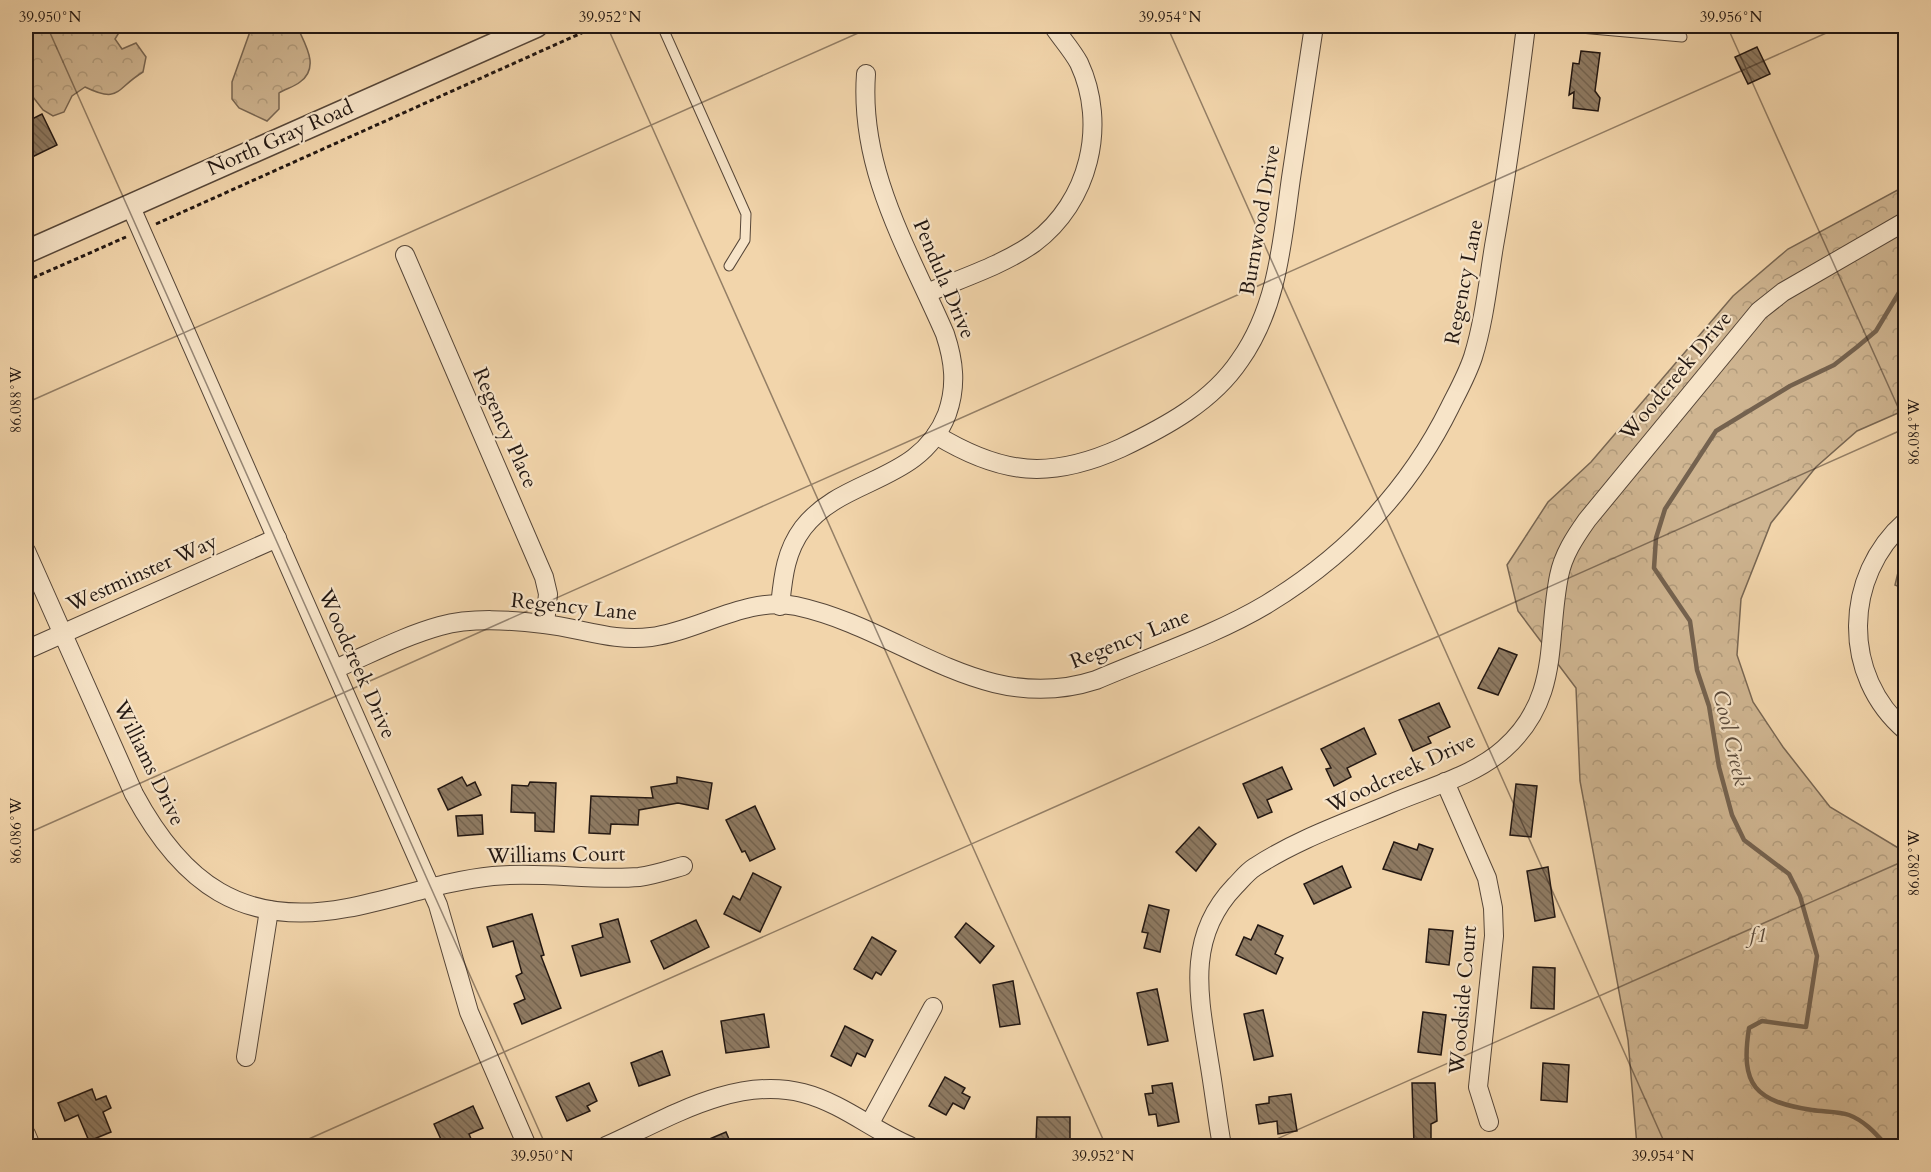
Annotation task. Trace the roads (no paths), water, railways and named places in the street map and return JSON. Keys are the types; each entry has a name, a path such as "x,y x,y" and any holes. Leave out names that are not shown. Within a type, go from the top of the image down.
{"street":[{"name":"North Gray Road","path":"26,252 536,26"},
{"path":"927,293 1009,257 1034,243 1068,209 1077,192 1090,154 1092,111 1088,89 1078,62 1053,26"},
{"name":"Burnwood Drive","path":"936,435 968,454 1020,468 1077,465 1156,432 1187,412 1213,391 1240,361 1261,323 1277,278 1314,26"},
{"name":"Regency Lane","path":"335,669 441,626 475,620 545,624 611,638 635,639 673,633 739,611 794,606 842,620 968,676 1000,687 1046,691 1071,688 1096,680 1264,605 1292,587 1346,545 1380,514 1437,432 1472,359 1481,324 1508,164 1526,26"},
{"name":"Pendula Drive","path":"780,606 784,568 803,529 825,506 906,465 920,455 936,435 951,403 954,370 945,334 875,172 863,108 866,74"},
{"name":"Woodcreek Drive","path":"130,205 430,887 469,1012 527,1146"},
{"name":"Woodcreek Drive","path":"1222,1146 1197,971 1203,939 1214,910 1252,869 1281,851 1445,782 1504,749 1533,712 1549,675 1559,574 1568,549 1587,520 1689,393 1759,311 1783,292 1905,221"},
{"name":"Regency Place","path":"405,255 544,577 548,594 545,624"},
{"path":"1905,521 1888,537 1872,561 1860,594 1858,625 1858,641 1870,686 1896,723 1905,731"},
{"name":"Westminster Way","path":"26,650 277,538"},
{"name":"Williams Drive","path":"26,551 134,794 153,830 175,858 198,879 228,897 269,910 288,913 347,908 430,887"},
{"name":"Woodside Court","path":"1445,782 1487,878 1493,908 1494,936 1478,1078 1478,1088 1489,1122"},
{"name":"Williams Court","path":"430,887 494,876 641,876 683,866"},
{"path":"246,1057 269,910"},
{"path":"870,1123 933,1007"},
{"path":"606,1146 714,1098 766,1090 802,1093 870,1123 910,1146"},
{"path":"26,1134 31,1146"}],"lane":[{"path":"662,26 746,214 745,240 729,266"},
{"path":"1558,26 1682,37"}],"waterway":[{"name":"Cool Creek","path":"1887,1146 1870,1128 1855,1118 1836,1112 1812,1110 1777,1102 1756,1087 1750,1077 1747,1064 1749,1028 1762,1021 1806,1027 1817,956 1800,896 1789,874 1744,840 1732,815 1719,767 1709,706 1697,670 1690,621 1654,568 1656,538 1665,509 1716,431 1790,386 1834,365 1857,347 1876,331 1906,281"}],"park label":[{"name":"f1","path":"1758,935"}]}
